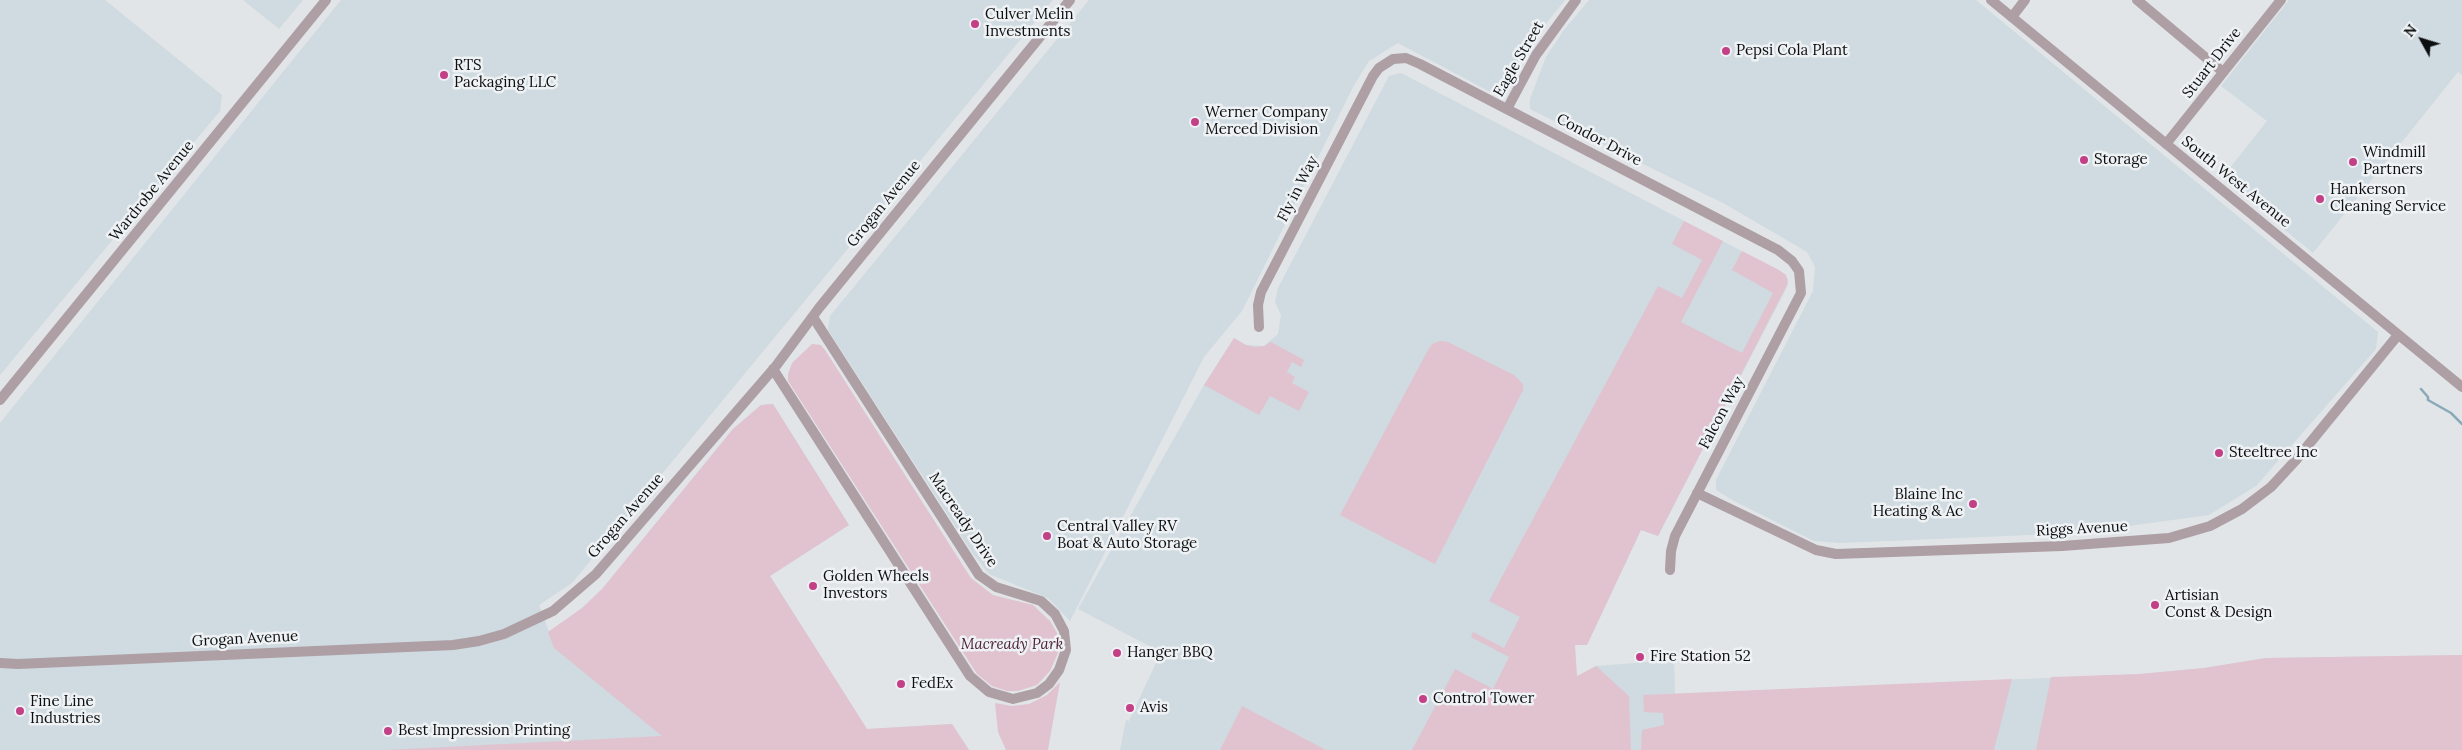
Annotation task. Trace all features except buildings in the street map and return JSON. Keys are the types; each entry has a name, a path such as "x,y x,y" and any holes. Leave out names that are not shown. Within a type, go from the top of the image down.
{"street":[{"name":"Wardrobe Avenue","path":"0,400 326,0"},
{"name":"Grogan Avenue","path":"0,663 27,664 452,644 479,641 520,628 553,610 596,574 774,369 813,317 1070,0"},
{"name":"Eagle Street","path":"1507,109 1536,56 1576,0"},
{"name":"South West Avenue","path":"1991,0 2462,388"},
{"path":"2012,17 2025,0"},
{"path":"2136,0 2223,72"},
{"name":"Stuart Drive","path":"2166,144 2281,0"},
{"name":"Condor Drive","path":"1379,68 1393,59 1406,58 1778,250 1792,261 1799,271"},
{"name":"Fly in Way","path":"1259,327 1258,306 1261,292 1379,68"},
{"name":"Falcon Way","path":"1670,570 1671,551 1676,536 1801,293 1799,271"},
{"name":"Macready Drive","path":"774,369 970,676 989,692 1005,698 1021,699 1044,688 1059,670 1066,650 1064,631 1055,614 1041,601 996,587 979,575 813,317"},
{"name":"Riggs Avenue","path":"1697,492 1816,550 1836,554 2062,546 2169,538 2210,526 2242,509 2271,487 2296,460 2398,335"}],"shaded area":[{"path":"0,0 105,0 222,95 220,111 0,375"},
{"path":"243,0 303,0 279,29"},
{"path":"341,0 1053,0 572,583 539,605 549,632 582,608 602,589 733,429 761,405 773,404 849,525 770,576 867,729 952,724 969,750 0,750 0,423"},
{"path":"1089,0 1565,0 1530,43 1513,82 1498,96 1398,43 1369,61 1353,87 1242,311 1204,357 1070,621 1048,598 989,574 973,554 828,330 830,316"},
{"path":"1589,0 1976,0 2378,332 2376,349 2256,486 2209,515 2077,533 1840,543 1814,541 1716,490 1716,480 1813,291 1815,267 1807,252 1725,204 1530,109 1530,99 1546,57 1564,30"},
{"path":"2289,0 2462,0 2462,75 2458,72 2313,253 2222,178 2267,121 2221,86"},
{"path":"1401,73 1778,270 1788,279 1787,287 1658,536 1641,530 1587,645 1575,645 1574,661 1577,677 1596,666 1674,660 1675,694 2140,674 2204,668 2266,658 2462,655 2462,750 1120,750 1126,720 1129,721 1161,652 1078,609 1204,385 1234,338 1246,345 1264,346 1278,334 1281,315 1275,302 1278,288 1389,76"}],"green space":[{"path":"1684,221 1723,241 1681,322 1742,353 1773,293 1732,270 1742,251 1779,270 1786,275 1788,283 1658,536 1641,530 1587,645 1575,645 1577,676 1596,666 1629,696 1631,750 1412,750 1455,669 1493,689 1509,657 1471,637 1473,632 1504,648 1520,617 1489,601 1658,286 1682,298 1702,260 1672,244"},
{"path":"1234,338 1246,345 1255,347 1264,346 1271,342 1304,360 1301,367 1292,362 1287,372 1295,377 1292,383 1309,392 1299,411 1270,396 1259,415 1204,385"},
{"path":"1440,341 1448,342 1514,375 1523,384 1523,390 1435,564 1340,515 1428,350 1432,344"},
{"name":"Macready Park","path":"812,344 821,345 825,350 971,578 993,595 1033,605 1050,621 1057,633 1058,653 1050,671 1037,685 1018,691 1007,691 992,686 977,674 788,381 788,374 792,363"},
{"path":"773,404 849,525 770,576 867,729 952,724 969,750 387,750 662,736 554,648 548,632 582,608 602,589 733,429 761,405"},
{"path":"2462,655 2462,750 2036,750 2051,677 2140,674 2204,668 2266,658"},
{"path":"2012,679 1994,750 1641,750 1642,730 1664,725 1663,713 1644,712 1643,695"},
{"path":"1060,682 1048,750 1006,750 998,732 995,703 1012,706 1029,704 1047,695"},
{"path":"1242,706 1326,750 1220,750"}],"waterway":[{"path":"2421,389 2428,397 2428,400 2451,413 2462,424"}],"place":[{"name":"Culver Melin Investments","path":"975,24"},
{"name":"Pepsi Cola Plant","path":"1726,51"},
{"name":"RTS Packaging LLC","path":"444,75"},
{"name":"Werner Company Merced Division","path":"1195,122"},
{"name":"Storage","path":"2084,160"},
{"name":"Windmill Partners","path":"2353,162"},
{"name":"Hankerson Cleaning Service","path":"2320,199"},
{"name":"Steeltree Inc","path":"2219,453"},
{"name":"Blaine Inc Heating & Ac","path":"1973,504"},
{"name":"Central Valley RV Boat & Auto Storage","path":"1047,536"},
{"name":"Golden Wheels Investors","path":"813,586"},
{"name":"Artisian Const & Design","path":"2155,605"},
{"name":"Hanger BBQ","path":"1117,653"},
{"name":"Fire Station 52","path":"1640,657"},
{"name":"FedEx","path":"901,684"},
{"name":"Control Tower","path":"1423,699"},
{"name":"Avis","path":"1130,708"},
{"name":"Fine Line Industries","path":"20,711"},
{"name":"Best Impression Printing","path":"388,731"}]}
